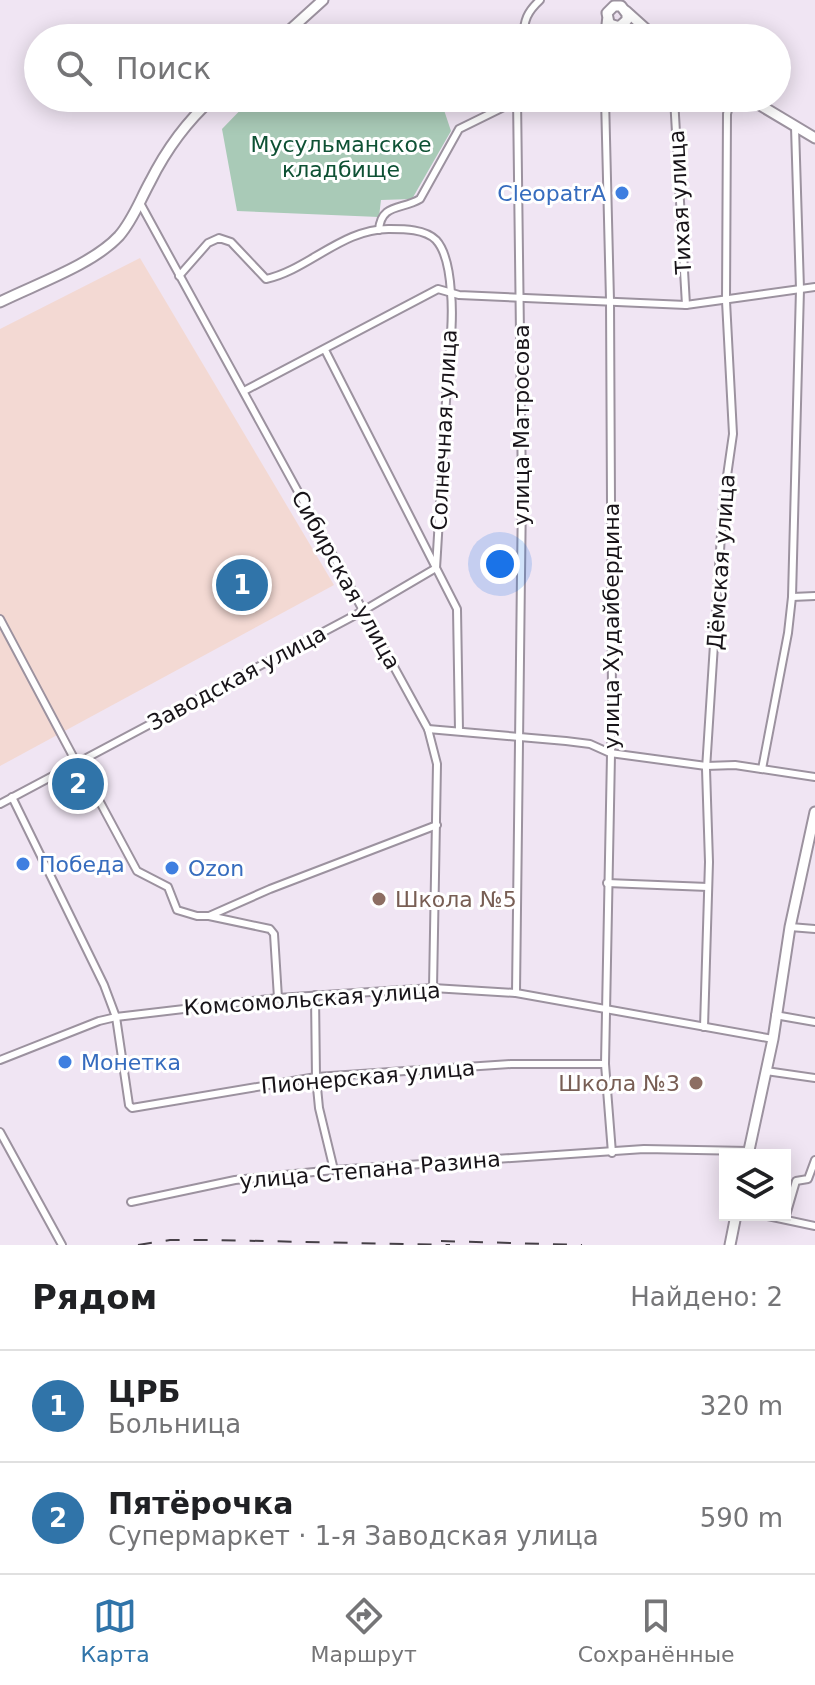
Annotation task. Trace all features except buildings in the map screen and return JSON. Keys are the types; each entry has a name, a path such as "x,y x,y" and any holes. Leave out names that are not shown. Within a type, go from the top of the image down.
{"street":[{"path":"296,24 323,0"},
{"path":"524,24 530,9 540,0"},
{"path":"605,24 607,0"},
{"path":"621,0 627,20 622,24"},
{"path":"606,17 608,10 621,6 638,24"},
{"path":"606,17 611,24"},
{"path":"0,302 89,258 119,236 171,144 198,112"},
{"path":"179,276 208,243 219,238 231,242 266,279 277,277 318,253 379,230 380,220 387,210 411,205 420,199 459,129 492,112"},
{"name":"улица Матросова","path":"516,112 521,736 516,993"},
{"name":"улица Худайбердина","path":"605,112 610,300 610,753 604,1009 612,1153"},
{"name":"Тихая улица","path":"675,112 686,305"},
{"name":"Дёмская улица","path":"704,1027 708,887 706,766 723,504 733,434 726,301 728,112"},
{"path":"771,112 815,138"},
{"path":"762,769 792,597 800,289 795,127"},
{"name":"Сибирская улица","path":"140,203 361,612 428,729 437,764 433,988"},
{"name":"Солнечная улица","path":"379,230 413,230 429,235 438,242 451,292 436,568"},
{"path":"244,391 438,289 520,297 686,305 815,287"},
{"path":"325,350 457,609 459,731"},
{"name":"Заводская улица","path":"0,804 361,612 436,568"},
{"path":"792,597 815,596"},
{"path":"0,619 137,871 168,887 177,910 270,929 274,934 278,998"},
{"path":"428,729 590,744 610,753 706,766 735,765 815,777"},
{"path":"12,797 97,969 116,1017"},
{"path":"750,1149 773,1039 790,927 815,812"},
{"path":"209,916 270,889 437,825"},
{"path":"607,883 708,887"},
{"path":"790,927 815,929"},
{"name":"Комсомольская улица","path":"0,1060 116,1017 278,998 433,988 516,993 773,1039"},
{"path":"315,995 319,1108 334,1170"},
{"path":"775,1015 815,1022"},
{"name":"Пионерская улица","path":"116,1017 129,1105 132,1108 316,1077 511,1064 605,1064"},
{"path":"766,1071 815,1078"},
{"path":"0,1132 62,1245"},
{"name":"улица Степана Разина","path":"131,1202 235,1180 334,1170 644,1149 719,1152"},
{"path":"791,1198 796,1181 808,1179 815,1160"},
{"path":"791,1220 815,1226"},
{"path":"730,1245 735,1221"}],"shaded area":[{"path":"140,258 334,585 0,766 0,329"}],"green space":[{"name":"Мусульманское кладбище","path":"238,112 445,112 451,131 412,199 381,200 379,217 237,211 222,129"}],"railway":[{"path":"138,1245 170,1240 450,1245"},
{"path":"441,1241 582,1245"}],"place":[{"name":"CleopatrA","path":"622,193"},
{"name":"ЦРБ","path":"242,585"},
{"name":"Пятёрочка","path":"78,784"},
{"name":"Победа","path":"23,864"},
{"name":"Ozon","path":"172,868"},
{"name":"Школа №5","path":"379,899"},
{"name":"Монетка","path":"65,1062"},
{"name":"Школа №3","path":"696,1083"}]}
